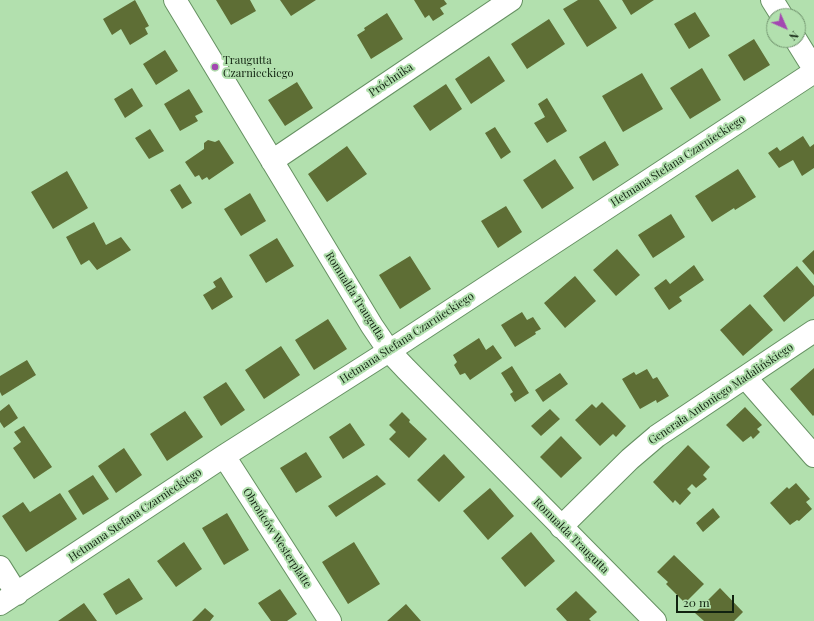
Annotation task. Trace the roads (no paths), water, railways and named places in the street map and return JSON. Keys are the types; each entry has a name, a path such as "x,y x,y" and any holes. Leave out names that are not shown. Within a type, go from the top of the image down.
{"street":[{"name":"Romualda Traugutta","path":"175,0 372,326 389,351 655,621"},
{"name":"Próchnika","path":"272,161 483,7 511,0"},
{"path":"801,48 814,69"},
{"name":"Hetmana Stefana Czarnieckiego","path":"9,599 224,456 389,351 814,72"},
{"name":"Generała Antoniego Madalińskiego","path":"561,527 630,459 657,436 814,332"},
{"path":"745,377 814,456"},
{"name":"Obrońców Westerplatte","path":"224,456 330,621"},
{"path":"0,567 9,599"}],"place":[{"name":"Traugutta Czarnieckiego","path":"215,67"}]}
